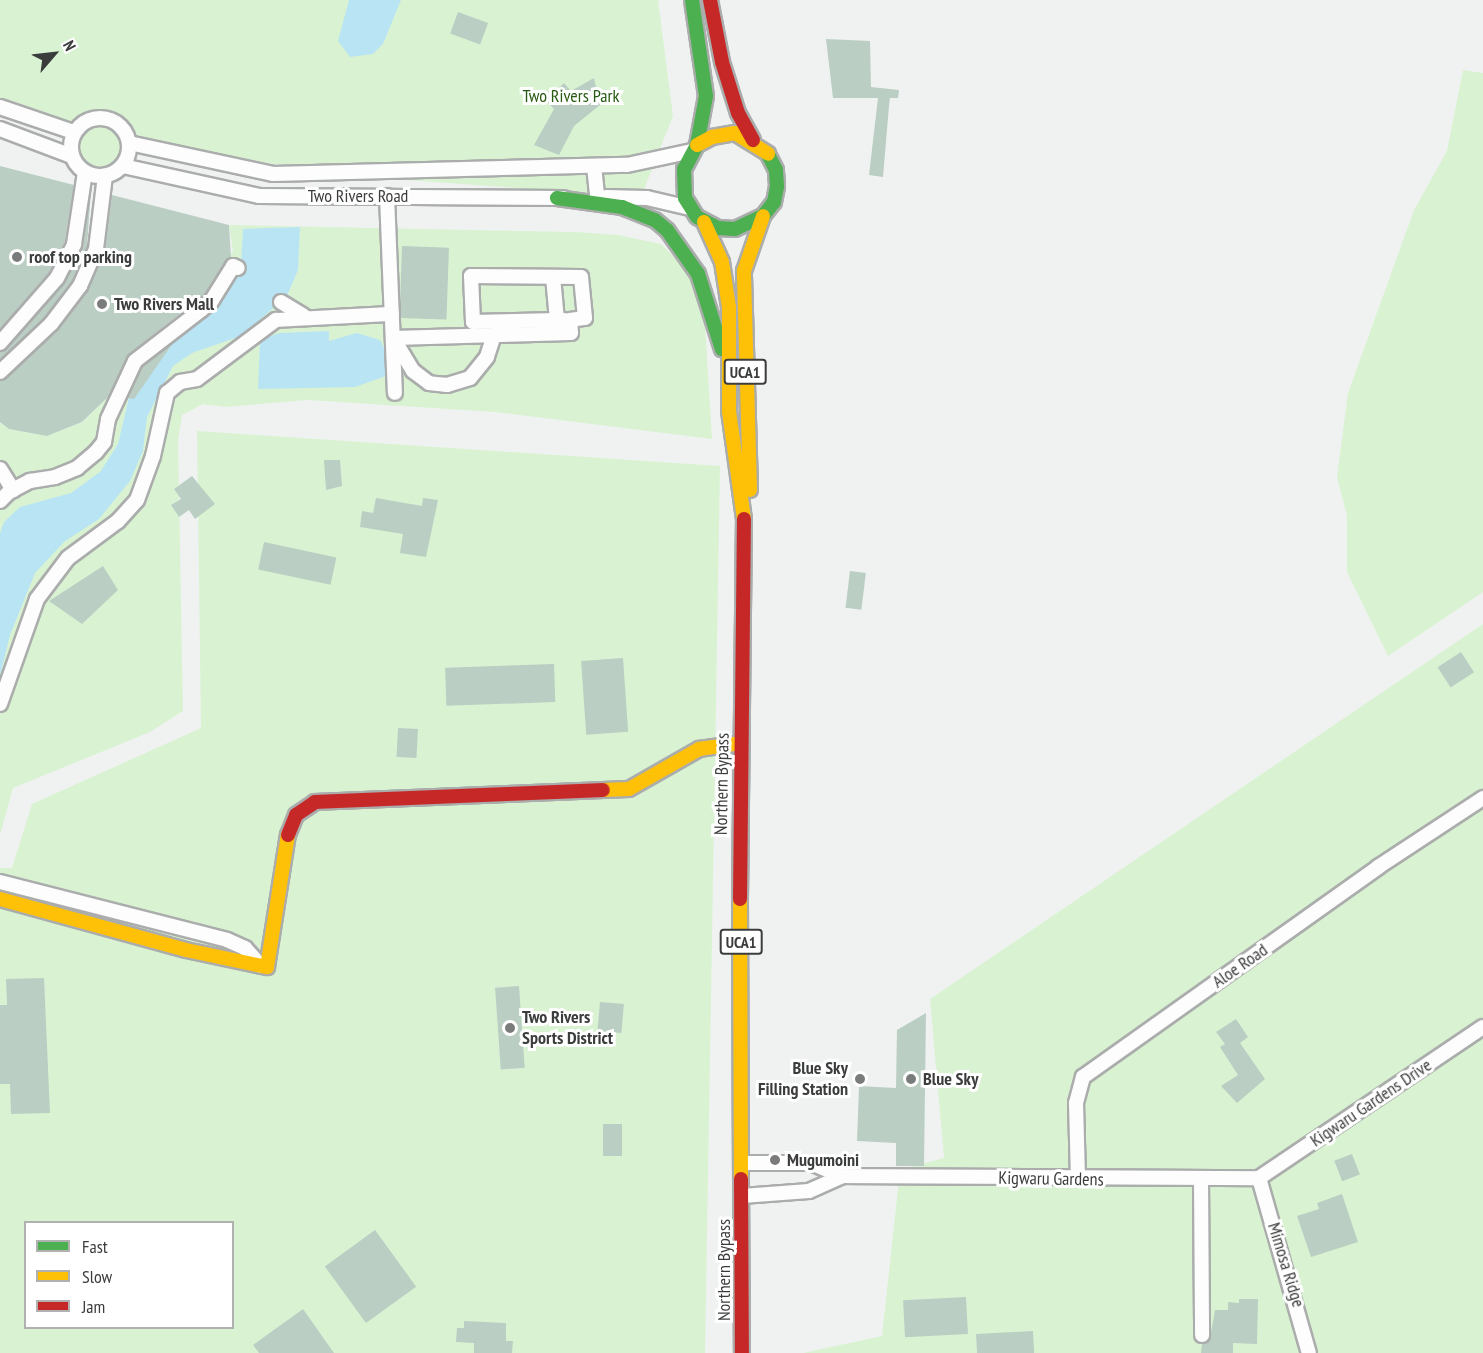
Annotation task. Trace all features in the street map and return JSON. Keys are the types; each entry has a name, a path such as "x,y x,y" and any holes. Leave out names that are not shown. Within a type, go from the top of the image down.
{"main road":[{"path":"690,208 682,183 694,148 706,96 692,0"},
{"path":"710,0 722,62 738,113 753,140"},
{"path":"694,148 727,133 753,140 766,150 776,170 774,202 763,216 735,229 704,222"},
{"path":"557,198 622,207 655,220 668,230 698,274 728,370"},
{"name":"Northern Bypass","path":"690,208 704,222 724,273 729,307 728,370 734,459 746,532 741,743 742,1353"},
{"name":"UCA1","path":"746,532 751,502 744,271 763,216"},
{"path":"0,899 186,950 267,966 271,960 290,825 296,815 315,802 485,792 615,791 639,786 699,749 741,743"}],"street":[{"path":"0,107 74,132"},
{"path":"0,129 72,156 85,172 105,176 123,165 129,143 117,122 101,117 83,122 74,132 72,156"},
{"name":"Two Rivers Road","path":"129,143 262,173 394,172 646,163 694,148"},
{"name":"Two Rivers Road","path":"123,165 249,195 647,198 690,208"},
{"path":"594,166 597,197"},
{"path":"0,343 57,278 74,244 85,172"},
{"path":"394,172 391,196 395,393"},
{"path":"0,372 51,324 80,286 96,249 105,176"},
{"path":"0,501 13,490 77,468 96,452 104,442 108,419 135,361 201,310 212,300 233,266 238,268"},
{"path":"471,276 553,277 581,277 585,318 473,322 471,276"},
{"path":"393,338 572,333 563,320 553,277"},
{"path":"280,302 303,315"},
{"path":"0,704 37,599 68,558 118,521 137,500 153,456 166,393 180,382 197,379 276,320 303,315 392,314"},
{"path":"393,338 413,370 429,383 447,386 470,378 487,357 494,335"},
{"path":"0,470 13,490"},
{"name":"Aloe Road","path":"1078,1179 1076,1103 1083,1077 1378,867 1483,798"},
{"path":"0,882 227,940 245,948 261,966"},
{"name":"Kigwaru Gardens Drive","path":"1260,1178 1483,1027"},
{"name":"Kigwaru Gardens","path":"741,1163 811,1163 842,1176 1078,1179 1260,1178"},
{"name":"Kigwaru Gardens","path":"742,1196 809,1191 842,1176"},
{"name":"Mimosa Ridge","path":"1260,1178 1308,1353"},
{"path":"1201,1179 1202,1335"}],"green space":[{"name":"Two Rivers Park","path":"0,0 658,0 673,116 641,197 325,174 122,135 125,151 119,163 109,170 96,171 84,166 77,155 77,138 84,127 0,109"},
{"path":"1463,70 1483,73 1483,592 1388,656 1347,572 1347,516 1337,477 1348,393 1414,210 1447,151"},
{"path":"229,225 576,232 618,235 661,244 683,266 695,288 705,324 712,439 495,412 308,400 226,407 203,404 182,415 178,440 183,711 150,732 13,788 0,835 0,422 9,429 47,436 83,422 109,396 133,352 168,331 207,299 233,251"},
{"path":"197,431 720,466 705,1353 0,1353 0,868 12,868 32,804 201,728"},
{"path":"1483,624 1483,1353 803,1353 882,1336 900,1170 944,1158 930,999"}],"water":[{"path":"349,0 401,0 383,44 373,54 350,57 338,41"},
{"path":"300,227 298,270 287,296 241,336 192,353 173,366 147,417 143,451 130,481 99,519 65,541 35,573 10,635 0,676 0,533 4,522 20,507 71,493 100,472 118,444 135,372 148,356 192,327 222,296 241,264 243,229"},
{"path":"329,331 329,341 357,333 380,340 387,353 386,376 355,387 258,389 260,340 279,333"}],"building":[{"path":"458,12 488,23 480,45 450,34"},
{"path":"826,39 870,41 871,87 899,90 898,98 890,98 883,177 869,175 878,98 833,98"},
{"path":"594,78 600,105 574,126 559,155 534,145 554,109 546,101 564,83 571,91"},
{"path":"0,166 74,185 65,241 49,273 0,329"},
{"path":"91,189 87,247 72,281 44,318 0,360 0,352 65,282 83,246"},
{"path":"112,195 229,225 231,257 205,294 129,354 109,396 82,422 47,436 9,429 0,422 0,381 57,330 87,291 105,250"},
{"path":"402,246 449,248 446,320 399,318"},
{"path":"173,343 134,399 128,398 142,367"},
{"path":"324,460 340,460 342,486 326,490"},
{"path":"192,476 215,504 195,519 189,510 179,517 171,505 181,499 174,489"},
{"path":"376,498 422,506 423,498 438,500 426,557 400,553 403,534 360,527 362,511 373,513"},
{"path":"264,542 336,557 331,585 258,569"},
{"path":"103,566 118,590 82,624 49,601"},
{"path":"850,571 866,573 861,610 845,608"},
{"path":"1461,652 1474,672 1451,687 1438,667"},
{"path":"623,658 628,732 586,735 581,661"},
{"path":"554,664 555,702 446,706 445,668"},
{"path":"398,728 418,729 416,758 396,757"},
{"path":"44,978 50,1113 11,1114 10,1084 0,1084 0,1005 7,1005 6,979"},
{"name":"Two Rivers Sports District","path":"519,986 525,1068 501,1069 495,988"},
{"path":"600,1002 624,1004 621,1033 597,1031"},
{"path":"926,1013 924,1166 896,1166 896,1143 857,1141 859,1086 896,1088 897,1030"},
{"path":"1236,1019 1248,1037 1240,1043 1265,1079 1237,1103 1221,1086 1238,1075 1220,1047 1225,1044 1216,1032"},
{"path":"603,1124 622,1124 622,1156 603,1156"},
{"path":"1352,1154 1360,1175 1342,1181 1334,1161"},
{"path":"1342,1194 1358,1242 1311,1257 1297,1216 1319,1209 1317,1203"},
{"path":"375,1230 416,1287 366,1323 325,1266"},
{"path":"966,1297 968,1334 905,1337 903,1300"},
{"path":"1239,1299 1258,1299 1257,1344 1233,1343 1233,1353 1201,1353 1202,1344 1210,1339 1215,1310 1228,1310 1228,1302 1239,1303"},
{"path":"303,1309 334,1353 259,1353 253,1345"},
{"path":"464,1321 506,1323 506,1341 513,1341 512,1353 474,1353 474,1343 456,1342 457,1328 464,1328"},
{"path":"1033,1331 1034,1353 977,1353 976,1334"}],"traffic: fast":[{"path":"692,0 706,96 697,145 684,169 685,198 697,217 718,228 735,229 763,216 774,202 777,186 776,170 768,154"},
{"path":"557,198 622,207 655,220 667,230 698,274 722,349"}],"traffic: slow":[{"path":"697,145 712,137 735,133 768,154"},
{"path":"750,490 744,271 763,216"},
{"path":"704,222 722,262 729,307 729,411 744,519"},
{"path":"603,790 629,789 699,749 741,743"},
{"path":"0,899 186,950 267,967 288,835"},
{"path":"740,899 741,1179"}],"traffic: jam":[{"path":"710,0 722,62 738,113 753,140"},
{"path":"740,899 744,519"},
{"path":"288,835 296,815 315,802 603,790"},
{"path":"741,1179 742,1353"}],"place":[{"name":"roof top parking","path":"17,257"},
{"name":"Two Rivers Mall","path":"102,304"},
{"name":"Two Rivers Sports District","path":"510,1028"},
{"name":"Blue Sky Filling Station","path":"860,1079"},
{"name":"Blue Sky","path":"911,1079"},
{"name":"Mugumoini","path":"775,1160"}]}
